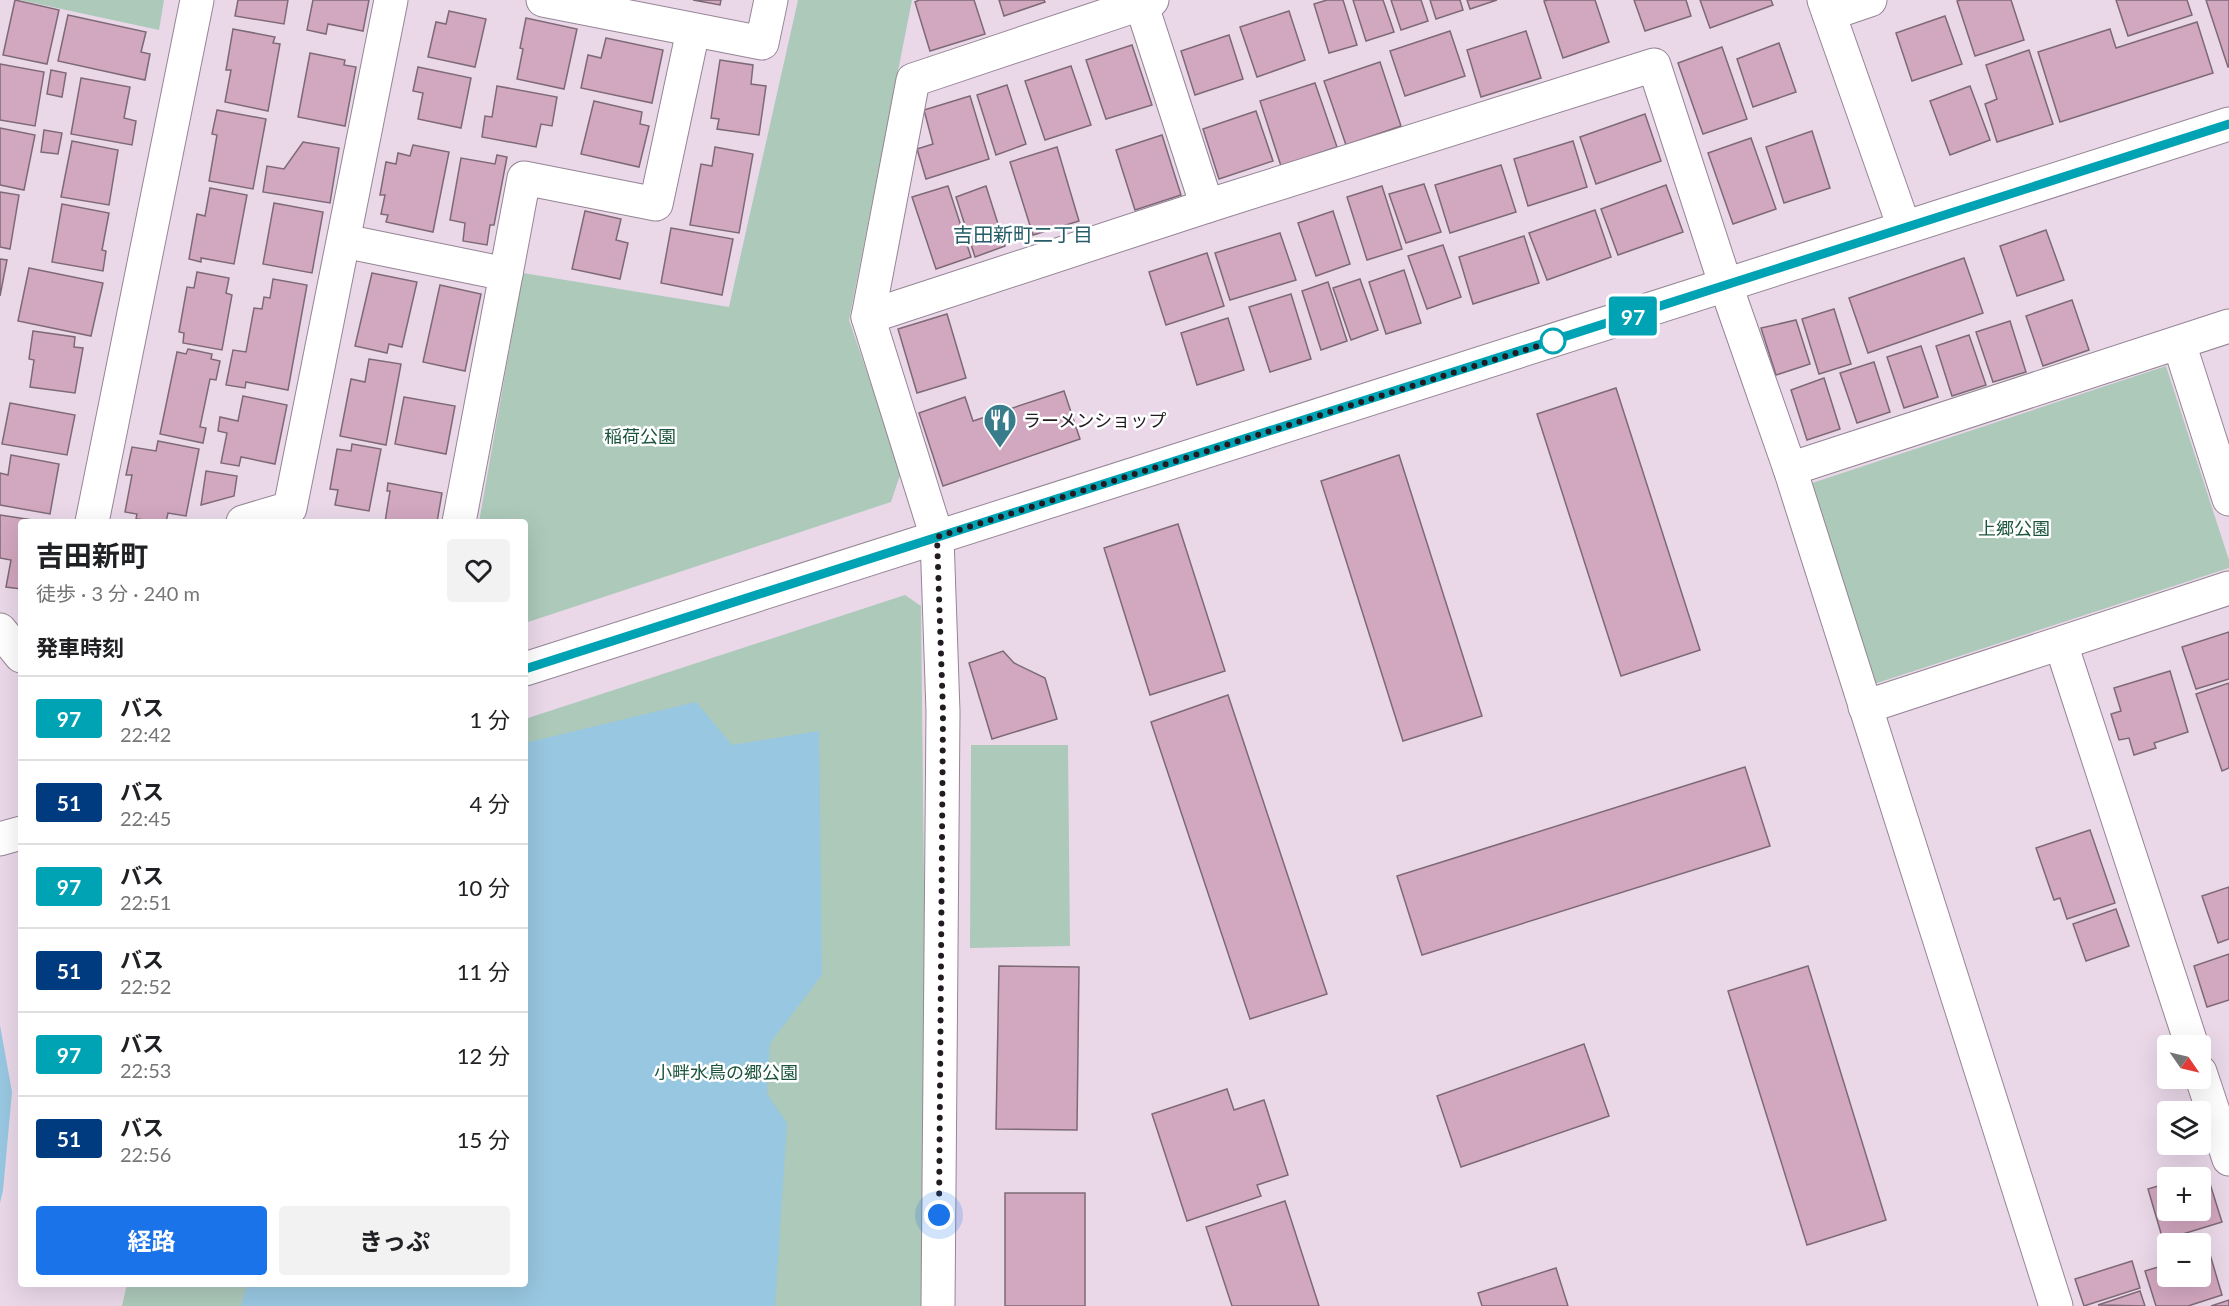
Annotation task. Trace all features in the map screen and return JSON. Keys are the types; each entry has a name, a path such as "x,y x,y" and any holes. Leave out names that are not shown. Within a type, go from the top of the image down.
{"street":[{"path":"93,519 197,0"},
{"path":"253,519 290,508 391,0"},
{"path":"543,0 762,43 771,0"},
{"path":"1870,0 1827,7 1904,227"},
{"path":"938,1306 943,712 937,537 868,317 913,80 1144,1 1207,206"},
{"path":"460,519 524,178 656,204 693,31"},
{"path":"868,317 1207,206 1654,65 1726,286 1790,469 2056,1306"},
{"path":"528,668 2229,124"},
{"path":"344,241 506,274"},
{"path":"1790,469 2229,327"},
{"path":"2179,343 2229,499"},
{"path":"1865,707 2229,588"},
{"path":"0,630 18,652"},
{"path":"2061,644 2188,1035"},
{"path":"0,839 18,833"},
{"path":"2206,1089 2229,1159"}],"green space":[{"path":"20,0 164,0 159,30"},
{"name":"稲荷公園","path":"798,0 912,0 849,320 901,472 891,502 528,622 528,519 480,519 523,273 729,307"},
{"name":"上郷公園","path":"2166,366 2229,560 2229,568 1874,684 1809,484"},
{"name":"小畔水鳥の郷公園","path":"905,595 921,606 926,1071 925,1306 122,1306 126,1287 528,1287 528,718"},
{"path":"971,745 1068,745 1070,946 970,948"}],"water":[{"name":"小畔水鳥の郷公園","path":"696,702 732,745 819,731 822,975 770,1043 767,1094 787,1123 775,1306 241,1306 246,1287 528,1287 528,742"},
{"path":"0,1025 12,1092 0,1203"}],"building":[{"path":"15,0 59,10 47,64 3,55"},
{"path":"238,0 288,0 284,24 235,16"},
{"path":"313,0 369,0 363,31 328,24 326,34 307,30"},
{"path":"693,0 721,0 720,5"},
{"path":"919,0 974,0 985,34 930,51 915,2"},
{"path":"999,0 1044,0 1045,2 1004,16"},
{"path":"1327,0 1343,0 1357,45 1329,53 1314,4"},
{"path":"1353,0 1383,0 1394,32 1366,41"},
{"path":"1391,0 1421,0 1428,21 1401,30"},
{"path":"1430,0 1460,0 1463,10 1436,19"},
{"path":"1467,0 1497,0 1470,9"},
{"path":"1595,0 1609,42 1563,58 1544,1"},
{"path":"1634,0 1686,0 1691,16 1645,31"},
{"path":"1700,0 1771,0 1773,5 1710,28"},
{"path":"2011,0 2024,40 1975,56 1957,1"},
{"path":"2116,0 2187,0 2192,15 2128,36"},
{"path":"2206,0 2229,0 2229,67 2228,67"},
{"path":"449,11 486,19 475,67 428,57 436,22 446,24"},
{"path":"1289,11 1305,60 1257,77 1240,27"},
{"path":"68,15 146,32 141,52 150,54 145,80 58,61"},
{"path":"1945,16 1962,64 1912,81 1896,33"},
{"path":"526,18 577,29 564,89 517,79"},
{"path":"2197,22 2213,73 2060,122 2038,52 2110,29 2116,48"},
{"path":"233,29 275,37 273,43 280,44 268,111 225,102 231,70 226,70"},
{"path":"1450,31 1465,76 1405,96 1390,51"},
{"path":"1526,31 1541,78 1481,97 1467,50"},
{"path":"1229,35 1243,79 1195,95 1181,51"},
{"path":"606,38 663,50 652,103 581,88 588,55 601,58"},
{"path":"1779,43 1796,92 1753,107 1737,59"},
{"path":"1132,45 1152,105 1106,119 1086,60"},
{"path":"1722,47 1747,119 1703,134 1678,63"},
{"path":"2029,50 2053,124 1997,142 1985,104 1997,99 1986,65"},
{"path":"310,53 345,60 344,65 356,67 345,126 298,117"},
{"path":"720,60 753,65 751,84 766,86 759,135 717,129 719,119 711,118"},
{"path":"1380,62 1401,126 1346,145 1324,81"},
{"path":"0,64 44,72 35,126 0,120"},
{"path":"1071,66 1091,125 1045,140 1025,81"},
{"path":"418,67 471,78 461,128 418,119 423,93 413,91"},
{"path":"51,70 66,73 62,97 47,94"},
{"path":"81,78 130,87 124,118 136,121 132,145 71,134"},
{"path":"1315,83 1337,147 1281,166 1260,101"},
{"path":"1007,85 1026,144 996,155 977,95"},
{"path":"497,86 557,97 552,126 541,124 536,147 482,137 485,116 492,117"},
{"path":"1970,86 1990,140 1950,155 1930,101"},
{"path":"970,96 989,159 926,179 917,149 933,144 924,110"},
{"path":"594,101 642,112 640,124 649,126 639,167 581,154"},
{"path":"217,110 266,119 253,189 209,181 217,135 212,134"},
{"path":"1256,111 1273,161 1219,179 1203,129"},
{"path":"1645,114 1661,161 1596,184 1580,137"},
{"path":"0,128 35,135 24,190 0,185"},
{"path":"44,130 62,133 58,154 41,152"},
{"path":"1812,131 1830,188 1784,203 1766,147"},
{"path":"1162,135 1181,195 1135,210 1116,150"},
{"path":"1751,138 1776,209 1733,224 1708,153"},
{"path":"72,141 118,150 109,205 61,197"},
{"path":"1573,141 1587,187 1528,206 1514,159"},
{"path":"303,142 339,148 330,203 263,192 267,166 284,169"},
{"path":"413,145 449,152 433,232 386,222 388,215 381,214 385,195 380,195 386,162 396,164 398,153 410,156"},
{"path":"715,147 753,154 739,233 690,225 701,164 712,166"},
{"path":"1057,147 1079,221 1033,235 1010,162"},
{"path":"497,155 507,157 494,225 490,225 487,245 463,241 465,223 450,220 461,158 495,164"},
{"path":"1501,165 1516,212 1450,233 1435,185"},
{"path":"1424,184 1441,232 1406,243 1389,194"},
{"path":"1666,185 1683,232 1618,255 1601,209"},
{"path":"948,186 971,257 936,269 912,197"},
{"path":"986,186 1005,246 975,257 956,197"},
{"path":"1382,186 1402,249 1367,260 1347,197"},
{"path":"210,188 247,195 234,264 201,258 201,262 189,259 197,214 205,216"},
{"path":"0,192 19,195 10,249 0,247"},
{"path":"274,203 323,212 312,273 263,264"},
{"path":"62,204 109,213 102,250 106,251 103,271 52,262"},
{"path":"1595,210 1611,257 1547,280 1529,233"},
{"path":"585,211 621,219 616,240 628,243 620,279 572,269"},
{"path":"1333,211 1350,264 1316,276 1298,223"},
{"path":"671,228 733,239 722,295 661,283"},
{"path":"2046,230 2064,280 2017,296 2000,246"},
{"path":"1280,233 1296,280 1230,300 1215,253"},
{"path":"1524,236 1539,283 1473,304 1459,257"},
{"path":"1443,245 1461,297 1427,309 1408,256"},
{"path":"1207,253 1224,306 1166,325 1149,272"},
{"path":"1964,258 1983,313 1868,353 1849,298"},
{"path":"0,259 7,260 0,296"},
{"path":"29,268 103,283 91,336 18,321"},
{"path":"1404,270 1421,323 1386,334 1369,282"},
{"path":"197,272 229,278 226,293 232,295 222,350 183,343 184,333 179,332 187,287 194,288"},
{"path":"372,273 417,282 402,347 389,344 387,353 355,346"},
{"path":"273,279 307,285 288,390 246,382 245,388 226,385 233,350 246,352 254,308 262,309 264,297 270,298"},
{"path":"1360,279 1378,330 1351,340 1333,288"},
{"path":"1328,282 1347,341 1321,350 1302,291"},
{"path":"440,285 481,294 465,371 423,362"},
{"path":"1291,294 1311,359 1270,372 1249,307"},
{"path":"2072,300 2089,350 2043,366 2026,316"},
{"path":"1834,309 1851,364 1819,374 1802,319"},
{"path":"947,314 966,378 917,393 898,329"},
{"path":"1228,318 1244,370 1197,385 1181,333"},
{"path":"1796,320 1810,364 1776,375 1761,328"},
{"path":"2010,321 2026,372 1993,382 1976,332"},
{"path":"33,331 75,337 74,347 83,348 75,393 30,387 34,360 29,359"},
{"path":"1969,335 1986,385 1952,396 1936,346"},
{"path":"1921,346 1938,397 1904,408 1887,357"},
{"path":"188,349 212,354 211,359 220,361 216,380 210,379 200,427 206,428 203,443 160,434 177,352 186,354"},
{"path":"369,359 401,364 386,445 340,436 351,379 365,382"},
{"path":"1874,362 1890,412 1857,423 1840,373"},
{"path":"1824,378 1840,429 1807,440 1791,390"},
{"path":"1616,388 1700,650 1621,676 1537,414"},
{"path":"1064,391 1080,439 943,486 919,413 965,397 973,421"},
{"path":"243,396 287,405 275,464 241,457 239,466 221,463 227,433 218,431 220,417 238,421"},
{"path":"404,397 455,406 446,454 395,444"},
{"path":"10,403 75,415 67,455 2,444"},
{"path":"158,441 199,449 186,516 168,513 167,519 136,519 137,514 125,512 132,475 126,475 132,447 156,451"},
{"path":"352,444 381,449 369,511 335,505 338,490 330,489 337,449 351,451"},
{"path":"11,455 59,464 50,514 0,505 0,473 8,475"},
{"path":"1399,455 1482,716 1403,741 1321,481"},
{"path":"206,471 237,476 234,496 201,505"},
{"path":"388,483 442,493 438,519 385,519 390,491 387,491"},
{"path":"0,515 26,519 18,519 18,589 6,587 11,560 0,558"},
{"path":"1178,524 1225,671 1150,695 1104,548"},
{"path":"2229,632 2229,679 2196,689 2182,647"},
{"path":"1003,651 1014,663 1045,678 1057,719 992,739 969,663"},
{"path":"2170,671 2188,732 2154,743 2156,748 2134,755 2129,738 2119,740 2111,714 2121,711 2114,688"},
{"path":"2229,683 2229,768 2222,771 2196,694"},
{"path":"1228,695 1327,994 1250,1019 1151,722"},
{"path":"1745,767 1770,846 1422,955 1397,876"},
{"path":"2090,830 2115,903 2067,919 2060,898 2054,900 2036,848"},
{"path":"2229,887 2229,939 2218,943 2202,896"},
{"path":"2116,909 2129,946 2086,961 2073,924"},
{"path":"2229,954 2229,1000 2207,1007 2194,966"},
{"path":"999,966 1079,967 1077,1130 996,1129"},
{"path":"1808,966 1886,1220 1807,1245 1728,991"},
{"path":"1584,1044 1609,1116 1461,1167 1437,1096"},
{"path":"1227,1089 1234,1110 1264,1100 1288,1175 1257,1185 1261,1196 1187,1221 1152,1114"},
{"path":"2157,1186 2157,1220 2148,1189"},
{"path":"2211,1187 2222,1222 2186,1233 2161,1233 2157,1221 2211,1221"},
{"path":"1005,1193 1085,1193 1085,1306 1005,1306"},
{"path":"1285,1201 1319,1306 1232,1306 1206,1227"},
{"path":"2211,1258 2222,1295 2188,1306 2156,1306 2145,1271 2157,1267 2157,1287 2211,1287"},
{"path":"2132,1261 2140,1288 2084,1306 2075,1279"},
{"path":"1556,1268 1568,1306 1482,1306 1478,1293"},
{"path":"2140,1291 2145,1306 2098,1305"},
{"path":"2229,1300 2229,1306 2211,1306"}],"bus line":[{"name":"97","path":"528,668 2229,124"}],"place":[{"name":"ラーメンショップ","path":"1000,449"}],"district":[{"name":"吉田新町二丁目","path":"1023,234"}],"route":[{"path":"939,1215 943,712 937,537 1553,341"}]}
